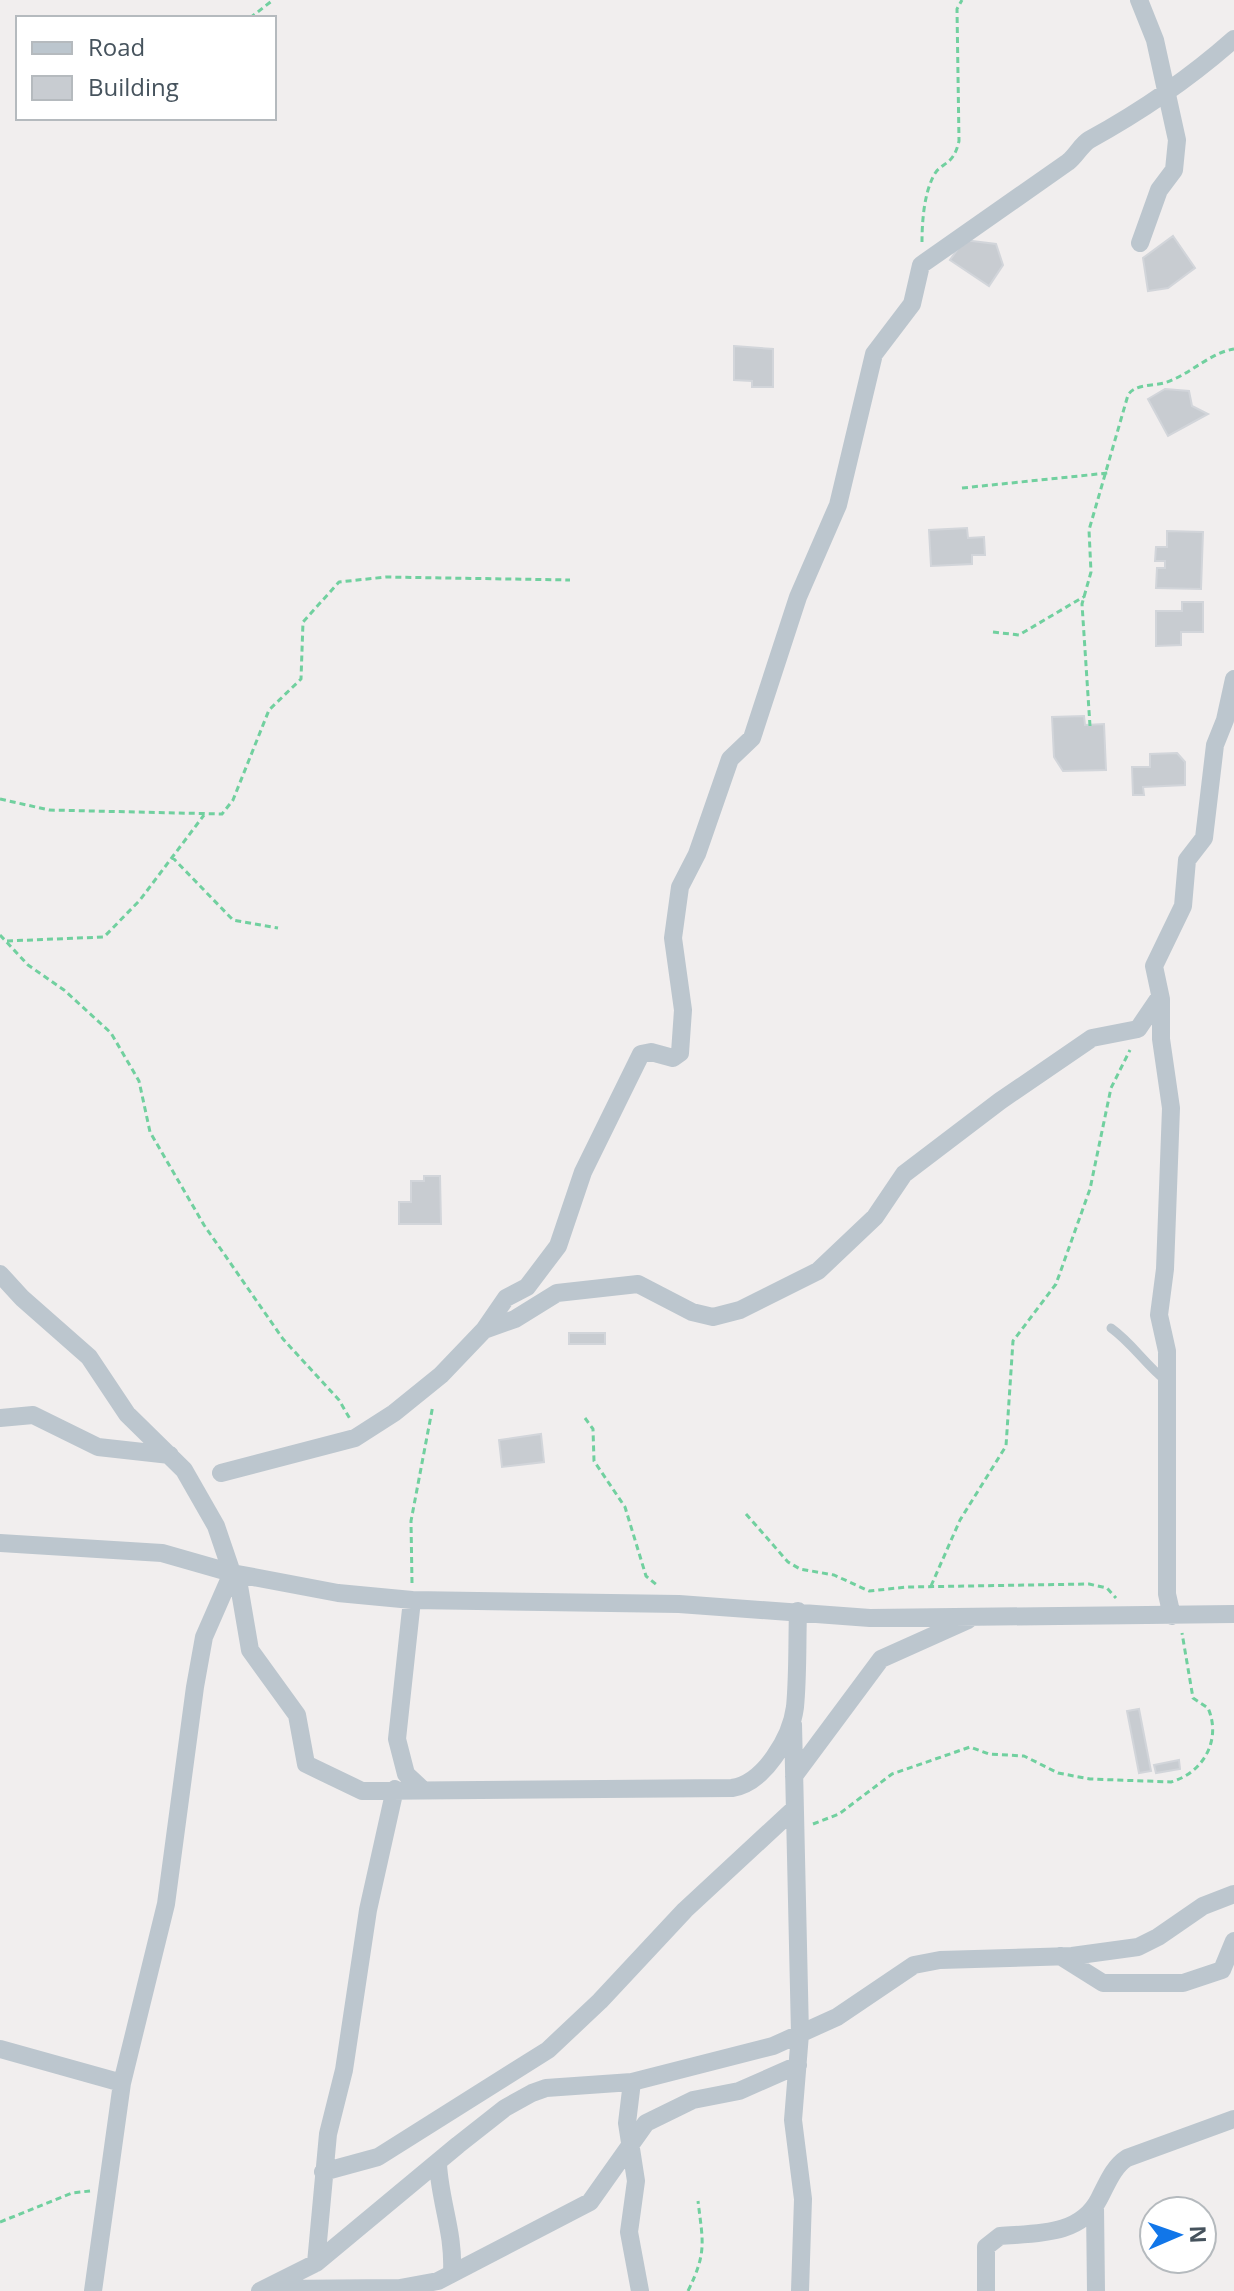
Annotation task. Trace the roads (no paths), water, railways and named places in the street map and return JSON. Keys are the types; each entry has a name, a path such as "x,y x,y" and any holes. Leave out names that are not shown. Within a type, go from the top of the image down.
{"street":[{"path":"1139,0 1155,40 1177,140 1176,163 1159,190 1140,243"},
{"path":"221,1473 359,1436 394,1413 441,1375 484,1330 506,1298 527,1287 558,1246 583,1172 641,1054 651,1052 673,1058 680,1053 683,1010 673,938 680,887 697,854 730,759 752,738 798,597 838,505 874,354 912,304 921,265 1068,162 1086,143 1104,135 1165,95 1234,39"},
{"path":"1172,1616 1167,1594 1167,1346 1159,1315 1165,1269 1171,1108 1163,1063 1160,995 1154,962 1183,906 1187,860 1204,838 1215,745 1225,720 1234,679"},
{"path":"484,1330 515,1319 557,1293 638,1284 692,1312 713,1317 740,1310 818,1271 875,1217 904,1174 1000,1101 1092,1038 1132,1032 1144,1023 1160,995"},
{"path":"0,1274 22,1298 89,1357 127,1414 170,1455 197,1488 235,1573 250,1650 297,1715 306,1764 358,1790 740,1786 756,1778 771,1760 793,1717"},
{"path":"0,1418 33,1415 98,1447 170,1455"},
{"path":"0,1543 162,1553 235,1573 338,1593 412,1600 679,1604 870,1618 1234,1614"},
{"path":"93,2291 122,2083 166,1904 204,1637 235,1573"},
{"path":"412,1600 397,1739 406,1774 422,1789"},
{"path":"798,1611 793,1717 800,2034 793,2120 803,2199 800,2291"},
{"path":"794,1776 881,1659 973,1617"},
{"path":"316,2263 323,2172 344,2070 368,1910 395,1789"},
{"path":"323,2172 378,2157 548,2050 600,2001 685,1910 794,1809"},
{"path":"265,2290 316,2263 505,2108 532,2093 546,2088 632,2082 773,2046 837,2017 914,1965 940,1960 1060,1956 1147,1944 1203,1906 1234,1894"},
{"path":"1060,1956 1103,1983 1183,1983 1228,1971 1234,1941"},
{"path":"0,2049 122,2083"},
{"path":"265,2290 374,2290 431,2283 499,2252 590,2202 646,2123 693,2100 749,2087 798,2065"},
{"path":"632,2082 627,2109 636,2181 629,2232 640,2291"},
{"path":"986,2291 986,2247 992,2241 1000,2236 1059,2231 1081,2220 1095,2207 1118,2164 1127,2158 1234,2119"},
{"path":"438,2164 439,2185 452,2231 452,2272"},
{"path":"1095,2207 1096,2291"}],"lane":[{"path":"1111,1328 1128,1340 1149,1367 1168,1383"}]}
